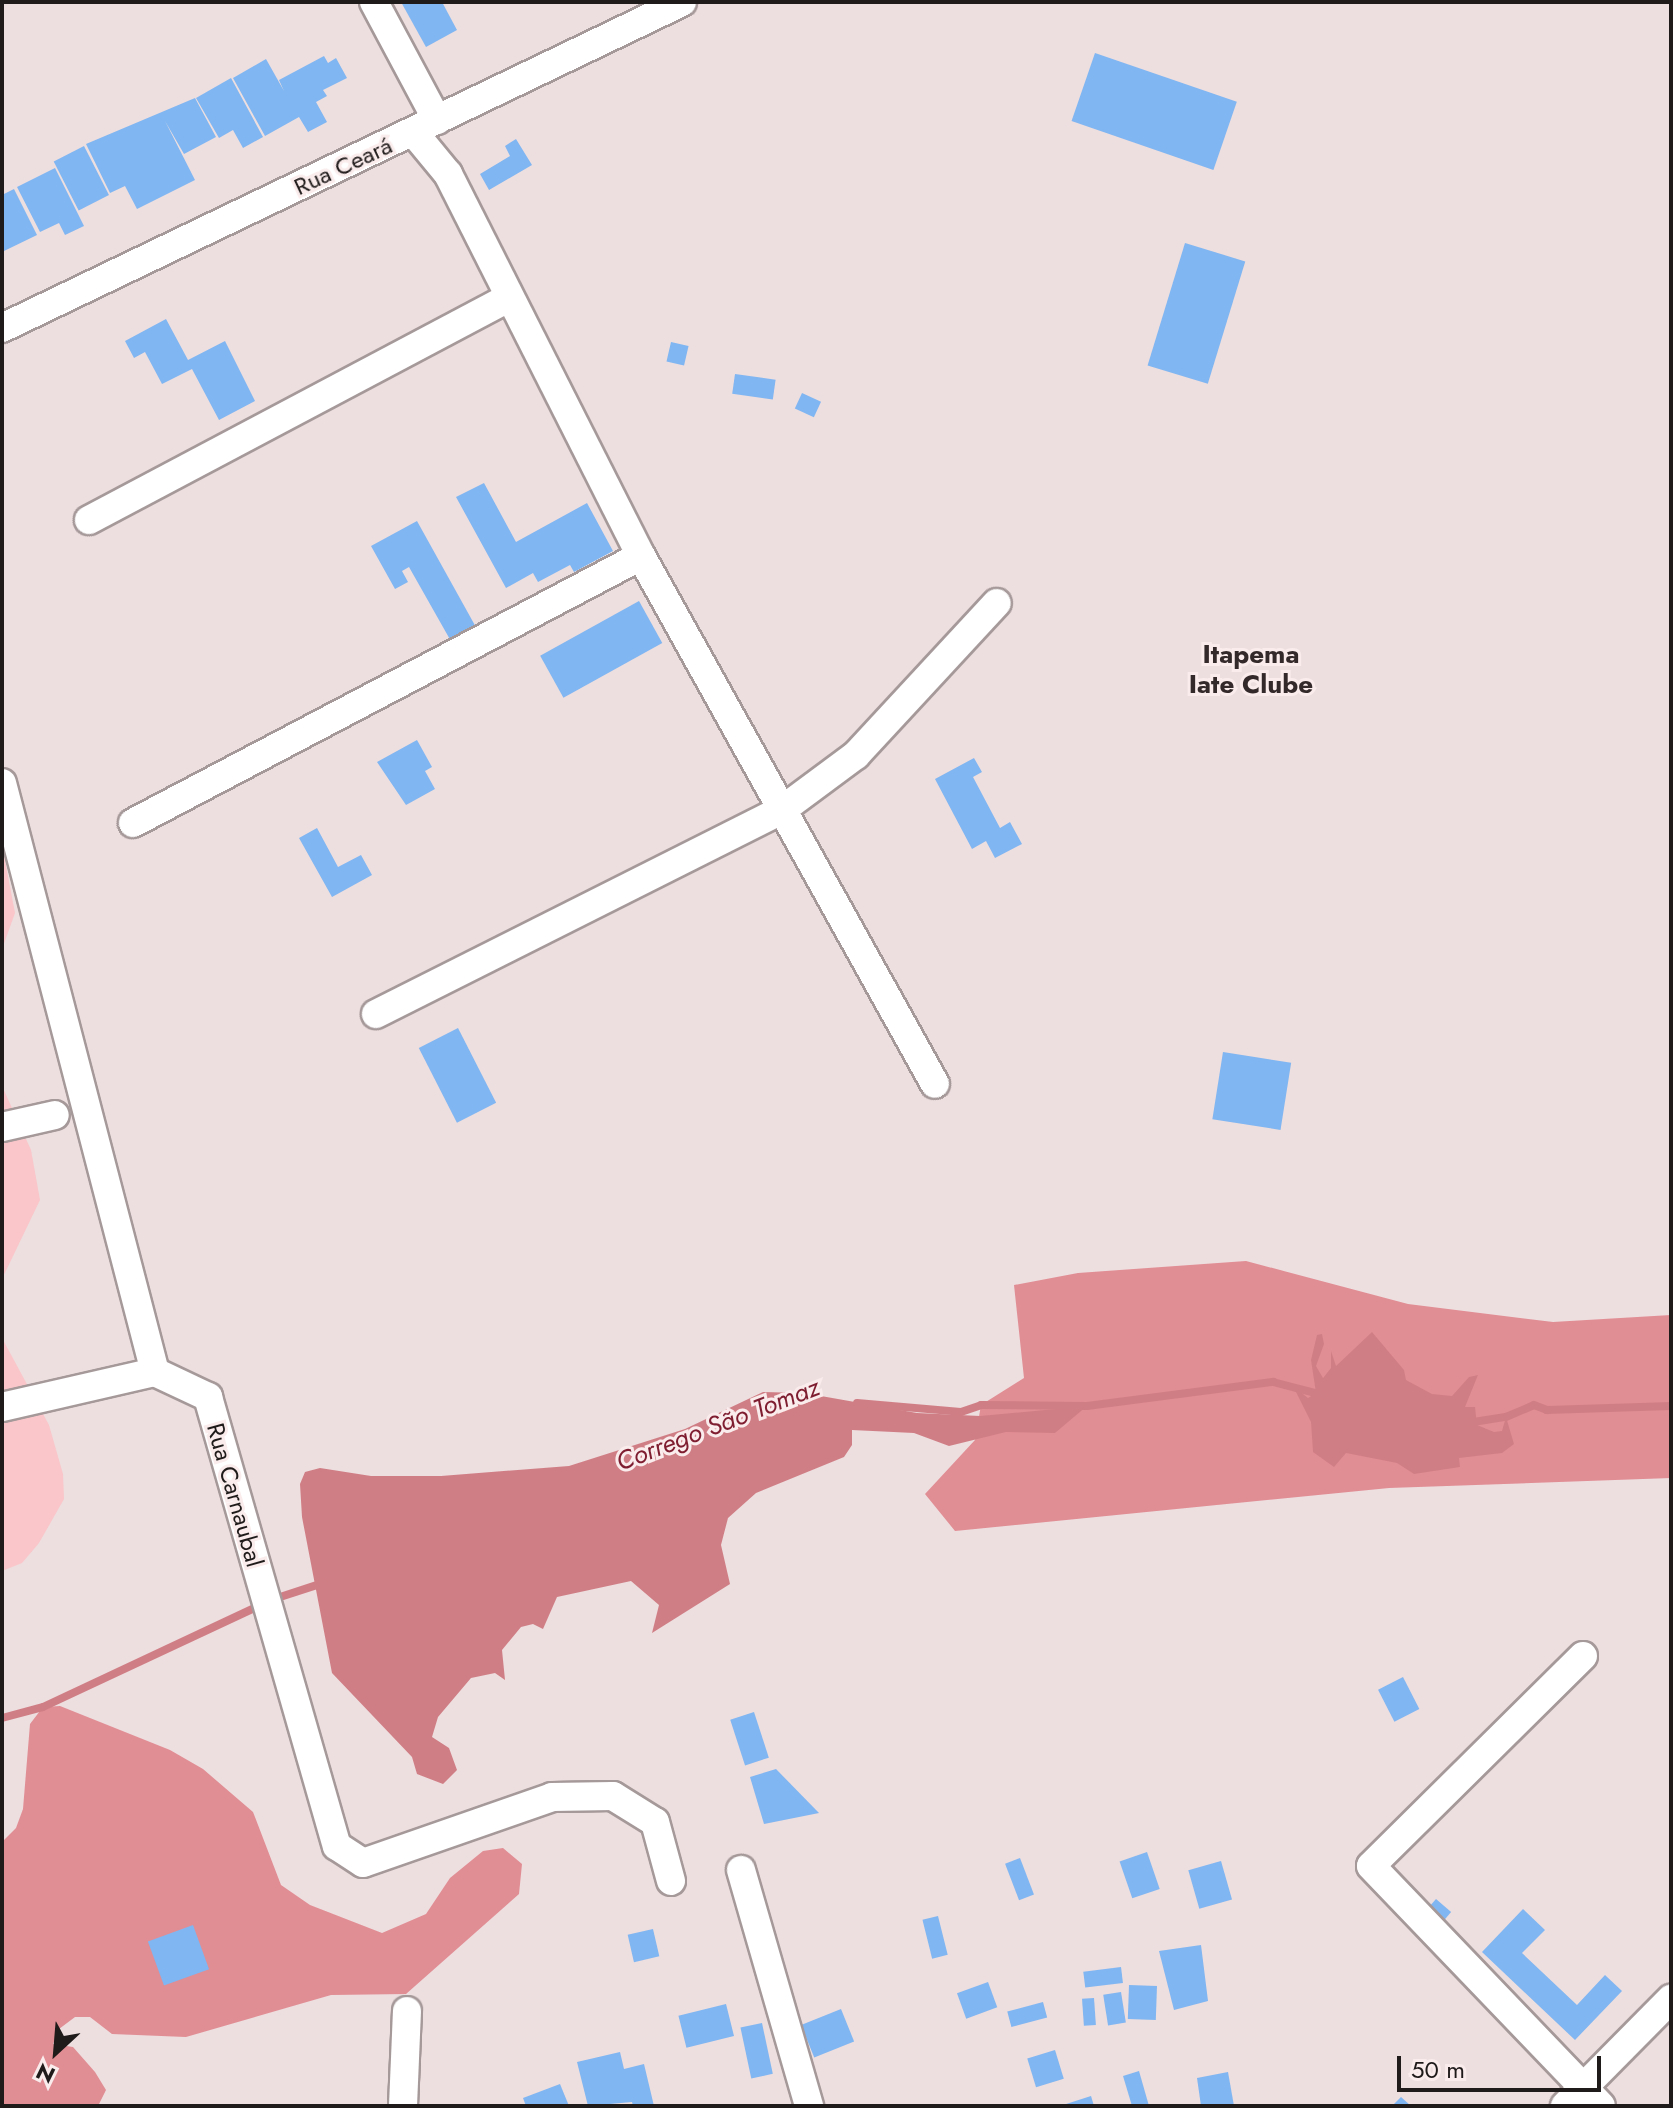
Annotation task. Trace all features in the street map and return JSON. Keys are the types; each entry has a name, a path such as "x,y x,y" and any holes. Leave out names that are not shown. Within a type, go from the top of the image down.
{"street":[{"path":"374,2 426,127 507,299 641,556 935,1084"},
{"name":"Rua Ceará","path":"2,328 682,2"},
{"path":"89,520 507,299"},
{"path":"133,823 641,556"},
{"path":"376,1014 782,810 856,755 997,603"},
{"path":"2,783 155,1372 2,1407"},
{"path":"2,1127 55,1115"},
{"name":"Rua Carnaubal","path":"155,1372 208,1397 337,1846 363,1863 552,1797 613,1796 655,1822 671,1881"},
{"path":"1583,1656 1371,1866 1584,2101 1671,1999"},
{"path":"741,1870 809,2106"},
{"path":"403,2106 407,2011"}],"shaded area":[{"path":"2,845 15,913 2,949"},
{"path":"2,1086 31,1150 40,1200 2,1279"},
{"path":"1246,1261 1408,1304 1553,1322 1671,1315 1671,1478 1389,1488 955,1531 925,1494 975,1440 981,1405 1024,1378 1014,1285 1078,1273"},
{"path":"2,1338 49,1425 63,1474 64,1499 39,1543 22,1563 2,1571"},
{"path":"60,1706 170,1750 203,1769 253,1812 281,1885 310,1905 382,1933 426,1914 450,1878 483,1851 503,1848 522,1864 519,1894 406,1994 331,1995 186,2037 112,2034 90,2017 75,2017 59,2029 53,2044 73,2047 95,2072 106,2090 99,2104 2,2106 2,1842 16,1828 23,1809 30,1724 43,1707"}],"water":[{"path":"1372,1332 1404,1370 1406,1380 1432,1394 1452,1396 1469,1377 1478,1375 1465,1407 1475,1407 1477,1425 1494,1432 1502,1431 1506,1417 1514,1444 1502,1453 1459,1458 1460,1467 1414,1474 1397,1463 1346,1453 1334,1467 1313,1452 1311,1422 1293,1386 1308,1398 1316,1393 1311,1360 1317,1335 1322,1334 1324,1344 1316,1366 1323,1378 1331,1368 1331,1351 1336,1366"},
{"path":"763,1392 804,1393 917,1413 980,1416 1087,1406 1055,1433 1006,1432 949,1446 914,1433 852,1430 852,1445 844,1457 756,1493 728,1518 721,1545 730,1584 652,1633 659,1605 631,1581 557,1597 543,1629 533,1624 521,1627 502,1650 505,1680 495,1673 471,1678 438,1717 432,1737 449,1748 457,1770 443,1784 417,1774 412,1757 332,1673 302,1517 300,1484 305,1472 320,1468 371,1476 441,1476 569,1466 685,1429"}],"building":[{"path":"401,2 442,2 457,30 426,47"},
{"path":"1095,53 1237,102 1213,170 1072,121"},
{"path":"324,56 328,63 336,58 347,78 323,90 327,96 316,102 327,122 308,132 299,117 265,136 233,78 266,59 284,91 279,80"},
{"path":"231,78 263,137 243,148 233,130 219,138 196,98"},
{"path":"195,98 216,137 184,154 165,121 195,180 137,209 125,186 110,193 86,144"},
{"path":"516,139 532,165 489,190 480,174 510,156 505,146"},
{"path":"84,146 109,195 79,210 54,161"},
{"path":"55,168 84,226 65,235 59,223 40,232 17,187"},
{"path":"14,189 37,235 4,251 2,195"},
{"path":"1185,243 1245,261 1208,384 1148,365"},
{"path":"166,319 188,360 225,341 255,401 219,420 192,369 162,384 145,352 134,358 125,341"},
{"path":"671,342 689,346 684,366 667,361"},
{"path":"735,374 776,380 773,400 732,394"},
{"path":"802,393 821,402 814,417 795,408"},
{"path":"484,483 516,542 587,503 613,551 574,572 570,565 538,582 533,573 506,588 456,497"},
{"path":"417,521 477,629 452,643 409,567 402,571 408,582 395,589 371,546"},
{"path":"639,601 662,643 563,698 540,656"},
{"path":"417,740 432,767 425,771 435,789 406,805 377,762"},
{"path":"974,758 982,772 973,777 1000,828 1010,822 1022,844 995,858 986,841 972,849 935,779"},
{"path":"317,828 338,867 361,855 372,875 332,897 299,838"},
{"path":"458,1028 496,1103 457,1123 419,1048"},
{"path":"1223,1052 1291,1063 1281,1130 1212,1119"},
{"path":"1403,1677 1419,1709 1394,1722 1378,1690"},
{"path":"754,1712 769,1758 745,1765 730,1720"},
{"path":"776,1769 819,1813 764,1824 750,1777"},
{"path":"1147,1852 1160,1889 1132,1898 1120,1861"},
{"path":"1020,1858 1034,1894 1019,1900 1005,1864"},
{"path":"1221,1861 1232,1899 1199,1909 1188,1870"},
{"path":"1436,1899 1451,1912 1443,1922 1427,1909"},
{"path":"1523,1909 1545,1930 1522,1953 1577,2005 1605,1975 1622,1991 1575,2040 1482,1952"},
{"path":"938,1916 948,1955 932,1959 922,1920"},
{"path":"193,1925 209,1969 164,1986 148,1941"},
{"path":"653,1929 659,1956 634,1962 628,1935"},
{"path":"1201,1945 1208,2001 1174,2010 1159,1951"},
{"path":"1121,1967 1123,1983 1085,1988 1083,1972"},
{"path":"988,1982 997,2007 966,2019 957,1993"},
{"path":"1129,1985 1157,1986 1156,2020 1128,2019"},
{"path":"1121,1992 1126,2023 1108,2025 1103,1995"},
{"path":"1094,1998 1096,2025 1084,2026 1082,1999"},
{"path":"1043,2002 1047,2017 1011,2027 1007,2012"},
{"path":"726,2004 734,2036 686,2048 678,2016"},
{"path":"841,2009 854,2041 814,2058 801,2025"},
{"path":"762,2023 773,2074 751,2078 740,2028"},
{"path":"1055,2050 1064,2079 1036,2087 1027,2058"},
{"path":"620,2052 624,2069 644,2064 654,2106 633,2106 632,2102 588,2106 577,2062"},
{"path":"1139,2071 1149,2106 1132,2106 1123,2076"},
{"path":"1228,2072 1234,2106 1201,2106 1197,2078"},
{"path":"560,2084 569,2106 526,2106 523,2098"},
{"path":"1091,2096 1094,2106 1063,2106 1063,2105"},
{"path":"1401,2097 1411,2106 1392,2106"}],"waterway":[{"name":"Corrego São Tomaz","path":"857,1403 961,1412 981,1405 1087,1406 1273,1382 1323,1395"},
{"name":"Corrego São Tomaz","path":"1467,1423 1506,1417 1534,1405 1547,1410 1671,1406"},
{"name":"Corrego São Tomaz","path":"2,1718 43,1707 274,1599 323,1583"}],"district":[{"name":"Itapema Iate Clube","path":"1251,670"}]}
